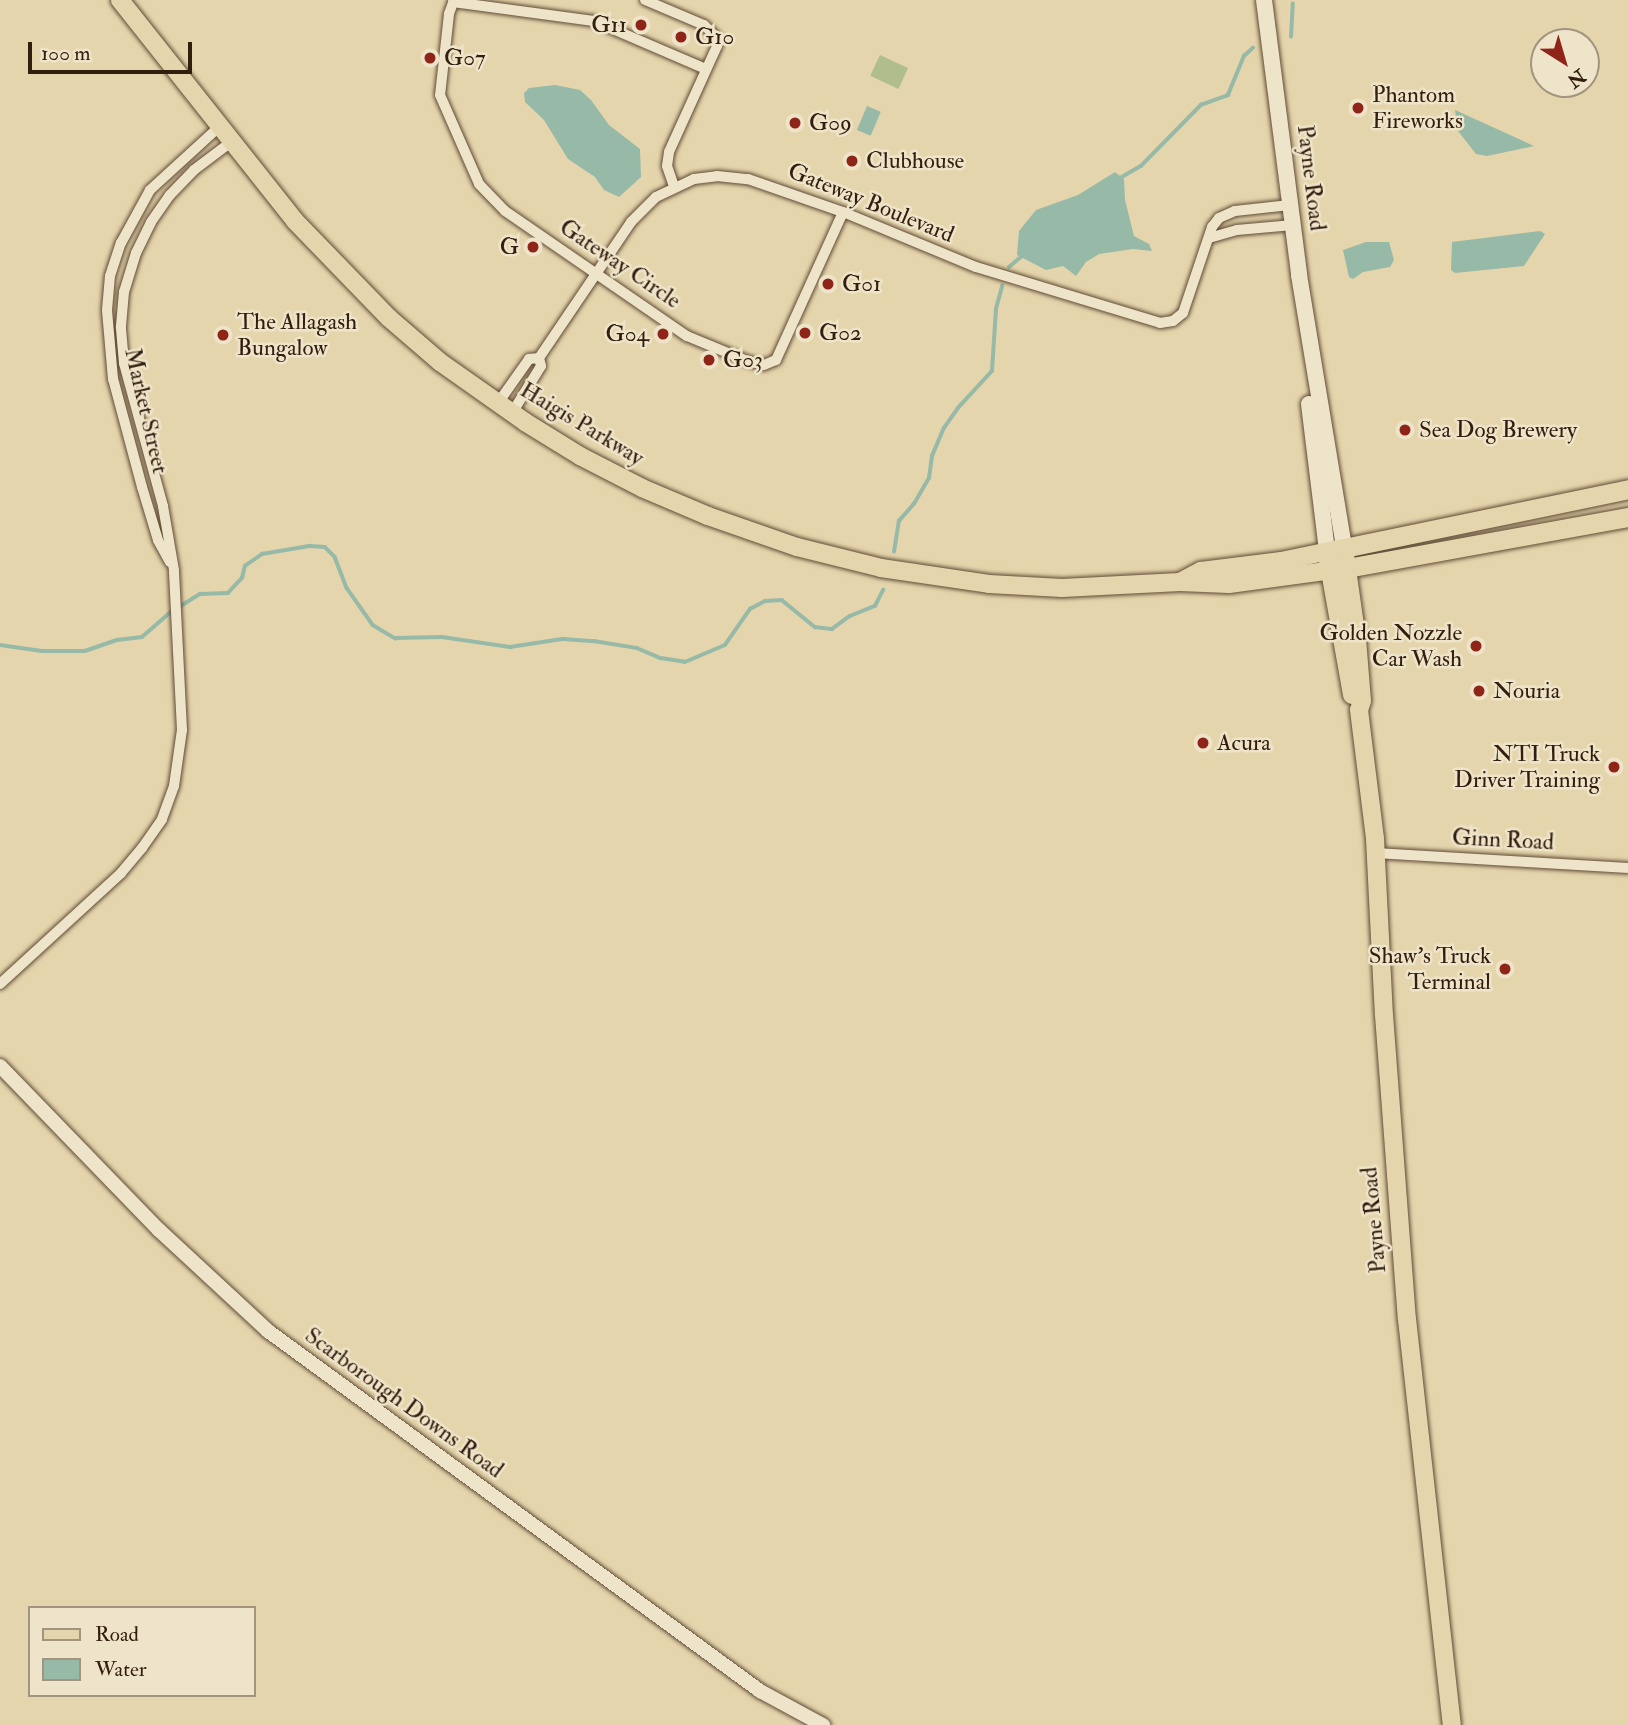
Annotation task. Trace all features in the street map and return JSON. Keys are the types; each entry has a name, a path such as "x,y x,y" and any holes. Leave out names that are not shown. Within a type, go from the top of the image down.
{"highway":[{"path":"1336,549 1628,489"},
{"path":"1338,569 1628,517"}],"main road":[{"name":"Haigis Parkway","path":"120,0 295,221 362,293 440,362 505,408 580,456 662,497 741,529 842,559 914,574 1010,586 1110,588 1180,582 1242,583 1338,569"},
{"name":"Payne Road","path":"1265,0 1338,569 1357,639 1362,701 1359,710 1376,853 1385,1028 1407,1319 1452,1725"},
{"name":"Haigis Parkway","path":"1180,582 1201,571 1281,561 1336,549"}],"street":[{"path":"645,0 715,33 717,46 668,152 668,171 674,186"},
{"name":"Gateway Circle","path":"706,69 618,29 594,22 454,1 440,95 474,176 497,205 692,339 747,362 768,365 776,360 784,348 843,212"},
{"name":"Market Street","path":"174,570 158,540 125,431 113,379 107,310 110,276 121,243 136,211 150,190 219,127"},
{"name":"Market Street","path":"0,984 121,873 162,819 174,786 182,730 174,570 163,506 124,363 121,326 124,292 136,253 150,222 170,195 194,170 231,142"},
{"name":"Gateway Boulevard","path":"505,408 541,366 539,358 641,211 674,186 704,176 738,177 843,212 976,267 1160,323 1173,321 1183,313 1216,221 1228,213 1290,205"},
{"path":"1209,238 1237,230 1293,225"},
{"name":"Gateway Boulevard","path":"505,408 529,359 539,358"},
{"name":"Ginn Road","path":"1376,853 1628,868"},
{"name":"Scarborough Downs Road","path":"0,1066 159,1230 268,1331 760,1691 823,1725"}],"green space":[{"path":"880,55 908,68 898,89 870,76"}],"water":[{"path":"555,85 580,90 609,125 640,149 641,177 619,197 604,190 595,177 568,159 544,120 525,102 524,93 529,88"},
{"path":"867,106 881,112 871,136 857,130"},
{"path":"1455,110 1534,146 1487,156 1476,154 1458,131"},
{"path":"1115,172 1124,179 1125,200 1134,236 1149,244 1152,251 1133,249 1099,254 1086,262 1076,276 1063,266 1046,270 1017,255 1019,231 1036,210 1078,195"},
{"path":"1540,231 1545,234 1524,266 1455,273 1451,270 1452,242"},
{"path":"1366,242 1389,242 1394,260 1390,267 1363,272 1353,279 1349,277 1343,250"}],"waterway":[{"path":"1291,37 1293,4"},
{"path":"1120,178 1141,166 1201,105 1228,95 1244,56 1253,48"},
{"path":"1009,267 1022,256"},
{"path":"894,552 899,521 914,504 929,478 932,456 944,428 958,408 992,371 996,309 1002,286"},
{"path":"0,645 42,651 85,651 117,640 142,637 171,612 200,594 228,593 242,578 245,566 262,554 310,546 325,547 335,557 347,588 373,625 395,638 442,637 510,647 563,639 594,641 637,648 661,658 685,662 725,645 750,609 765,601 782,600 815,627 832,629 850,616 875,606 883,590"}],"place":[{"name":"G11","path":"641,25"},
{"name":"G10","path":"681,37"},
{"name":"G07","path":"430,58"},
{"name":"Phantom Fireworks","path":"1358,108"},
{"name":"G09","path":"795,123"},
{"name":"Clubhouse","path":"852,161"},
{"name":"G","path":"533,247"},
{"name":"G01","path":"828,284"},
{"name":"G02","path":"805,333"},
{"name":"G04","path":"663,334"},
{"name":"The Allagash Bungalow","path":"223,335"},
{"name":"G03","path":"709,360"},
{"name":"Sea Dog Brewery","path":"1405,430"},
{"name":"Golden Nozzle Car Wash","path":"1476,646"},
{"name":"Nouria","path":"1479,691"},
{"name":"Acura","path":"1203,743"},
{"name":"NTI Truck Driver Training","path":"1614,767"},
{"name":"Shaw's Truck Terminal","path":"1505,969"}]}
